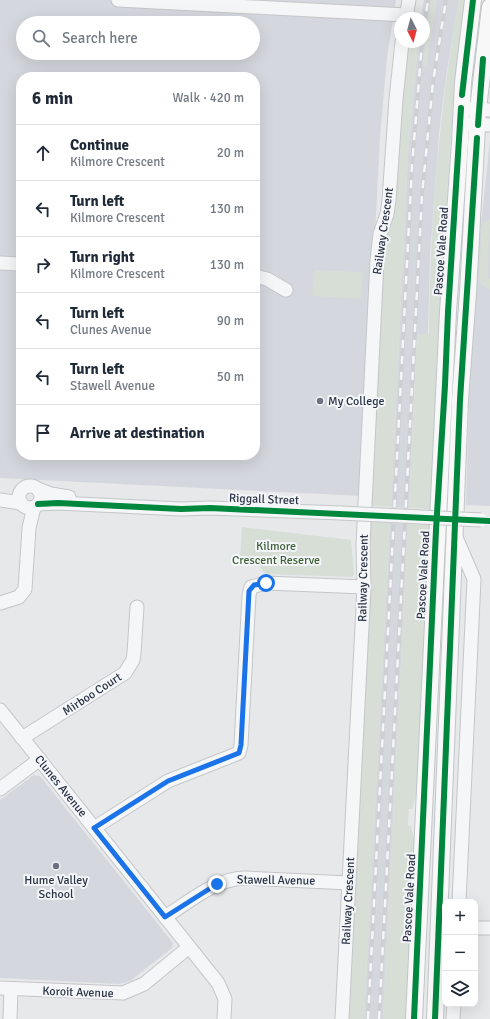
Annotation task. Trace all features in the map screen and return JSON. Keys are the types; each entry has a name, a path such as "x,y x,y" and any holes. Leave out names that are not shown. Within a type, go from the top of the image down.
{"main road":[{"name":"Pascoe Vale Road","path":"414,1019 448,312 466,50 473,0"},
{"path":"435,1019 460,400 484,117 490,7"},
{"path":"448,312 468,293"},
{"path":"428,706 436,707 440,703 443,641 451,603"}],"street":[{"path":"118,0 394,15"},
{"path":"407,12 409,0"},
{"name":"Railway Crescent","path":"342,1019 364,587 363,544 377,261 380,234 387,214 389,200 394,123 401,48"},
{"path":"461,116 484,117"},
{"path":"0,263 16,264"},
{"path":"260,277 267,279 286,290"},
{"path":"0,493 21,490 28,486 38,489 41,498 29,505"},
{"name":"Riggall Street","path":"38,489 64,496 181,503 210,508"},
{"path":"21,490 19,497 29,505"},
{"name":"Riggall Street","path":"0,500 29,505 58,503 181,509 210,508 341,513 485,520"},
{"path":"0,603 19,597 25,589 29,505"},
{"path":"454,531 474,579 459,899"},
{"path":"94,828 168,781 239,753 241,745 249,595 251,587 260,583 266,583 364,587"},
{"name":"Mirboo Court","path":"22,738 125,672 133,660 137,607"},
{"name":"Clunes Avenue","path":"0,710 222,989 225,999 224,1019"},
{"path":"0,789 40,759"},
{"name":"Stawell Avenue","path":"165,917 217,884 229,880 244,878 349,883"},
{"path":"478,928 490,928"},
{"name":"Koroit Avenue","path":"6,988 123,993 144,984 189,947"},
{"path":"6,988 10,1019"},
{"path":"453,1019 454,1007"}],"shaded area":[{"path":"0,0 396,0 387,57 380,137 362,496 0,478"},
{"path":"424,0 431,0 430,12 422,12"},
{"path":"437,0 459,0 447,70 439,133 430,255 428,334 417,334 409,508 391,507 408,154 417,48 425,48 423,65 426,65"},
{"path":"490,140 490,506 466,505 470,371 477,263"},
{"path":"390,523 408,524 383,1019 364,1019"},
{"name":"Hume Valley School","path":"34,775 40,776 173,943 172,948 130,981 119,984 0,978 0,800"}],"green space":[{"path":"431,0 437,0 430,42 430,12"},
{"path":"459,0 465,0 450,146 431,509 409,508 417,334 429,334 431,249 437,166 446,83"},
{"path":"407,48 417,48 408,154 391,507 370,506 381,276"},
{"path":"425,48 429,48 426,66 423,65"},
{"path":"490,219 488,278 490,279 490,290 480,283 479,275 482,223"},
{"path":"314,270 363,272 361,299 312,296"},
{"path":"369,522 390,523 364,1019 346,1019"},
{"path":"408,524 430,525 418,788 412,809 409,809 408,825 411,826 416,847 408,1019 383,1019"},
{"name":"Kilmore Crescent Reserve","path":"242,527 351,540 354,574 352,577 266,574 255,562 240,560"}],"railway":[{"path":"426,12 428,0"},
{"path":"379,1019 422,195 433,82 446,0"},
{"path":"368,1019 412,166 422,48"}],"cycle path":[{"path":"462,95 473,0"},
{"path":"478,125 483,59"},
{"path":"414,1019 436,530 461,108"},
{"path":"435,1019 460,400 477,138"},
{"path":"38,504 58,503 181,509 210,508 490,521"}],"place":[{"name":"My College","path":"320,401"},
{"name":"Hume Valley School","path":"56,866"}],"route":[{"path":"217,884 165,917 94,828 168,781 239,753 241,745 249,591 254,585 266,583"}]}
